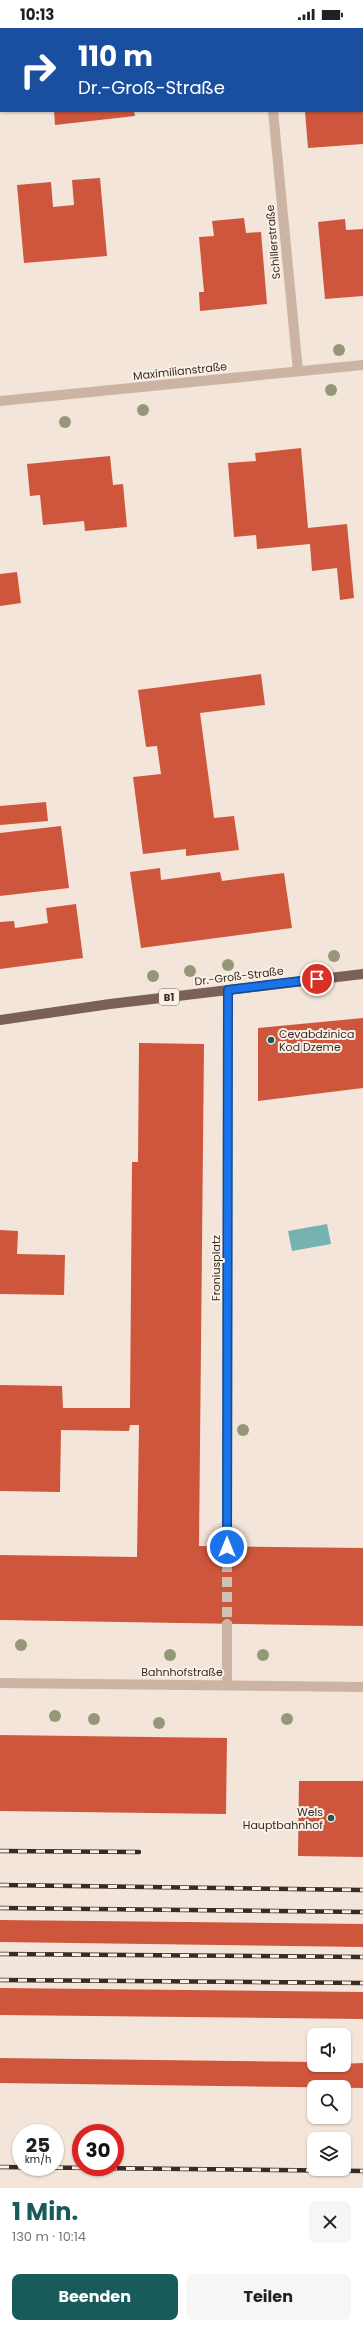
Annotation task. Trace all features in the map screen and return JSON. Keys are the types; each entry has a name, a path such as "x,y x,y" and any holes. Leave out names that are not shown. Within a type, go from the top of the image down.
{"main road":[{"name":"Dr.-Groß-Straße","path":"0,1020 363,974"}],"street":[{"name":"Schillerstraße","path":"273,112 298,371"},
{"name":"Maximilianstraße","path":"0,401 363,365"},
{"name":"Froniusplatz","path":"227,1547 228,990"},
{"path":"227,1685 228,1624"},
{"name":"Bahnhofstraße","path":"0,1683 363,1687"}],"water":[{"path":"327,1224 331,1244 292,1251 288,1231"}],"building":[{"path":"54,112 134,112 135,116 55,125"},
{"path":"305,112 363,112 363,144 308,148"},
{"path":"100,178 107,256 24,263 17,185 51,182 53,207 74,205 72,180"},
{"path":"244,218 246,233 261,232 267,304 200,311 199,292 204,292 199,237 214,236 212,221"},
{"path":"345,219 346,230 363,229 363,296 325,299 318,222"},
{"path":"301,448 308,528 347,524 354,598 340,600 337,568 312,571 310,544 257,549 256,535 234,537 228,463 256,461 255,453"},
{"path":"110,456 113,485 123,484 127,527 85,531 84,521 43,525 40,495 30,496 27,464"},
{"path":"17,572 21,603 0,606 0,574"},
{"path":"261,674 265,705 200,713 214,818 234,816 239,850 186,856 186,849 143,854 133,777 161,774 157,746 146,747 138,690"},
{"path":"46,802 48,821 0,825 0,806"},
{"path":"61,826 69,888 0,896 0,833"},
{"path":"160,868 161,880 220,872 222,881 284,873 292,928 141,948 130,872"},
{"path":"76,904 83,958 0,969 0,922 14,921 15,928 48,923 46,908"},
{"path":"363,1018 363,1088 258,1101 258,1028"},
{"path":"139,1043 204,1044 199,1546 363,1548 363,1626 0,1620 0,1555 137,1557 139,1425 130,1425 129,1431 61,1430 60,1492 0,1491 0,1385 62,1386 63,1408 130,1408 132,1162 138,1162"},
{"path":"0,1230 18,1231 17,1254 65,1255 64,1295 0,1294"},
{"path":"0,1735 227,1738 226,1814 0,1811"},
{"name":"Wels Hauptbahnhof","path":"299,1781 363,1781 363,1857 298,1856"},
{"path":"0,1920 363,1924 363,1947 0,1942"},
{"path":"0,1988 363,1992 363,2019 0,2015"},
{"path":"0,2058 307,2062 307,2072 351,2072 351,2063 363,2063 363,2088 351,2088 351,2080 307,2080 307,2087 0,2083"}],"tunnel":[{"path":"227,1547 227,1624"}],"railway":[{"path":"0,1851 139,1852"},
{"path":"0,1885 363,1890"},
{"path":"0,1908 363,1912"},
{"path":"0,1954 363,1957"},
{"path":"0,1980 363,1983"},
{"path":"0,2167 363,2171"}],"place":[{"name":"Cevabdzinica Kod Dzeme","path":"271,1040"},
{"name":"Wels Hauptbahnhof","path":"331,1818"}],"route":[{"path":"227,1547 228,990 317,979"}]}
